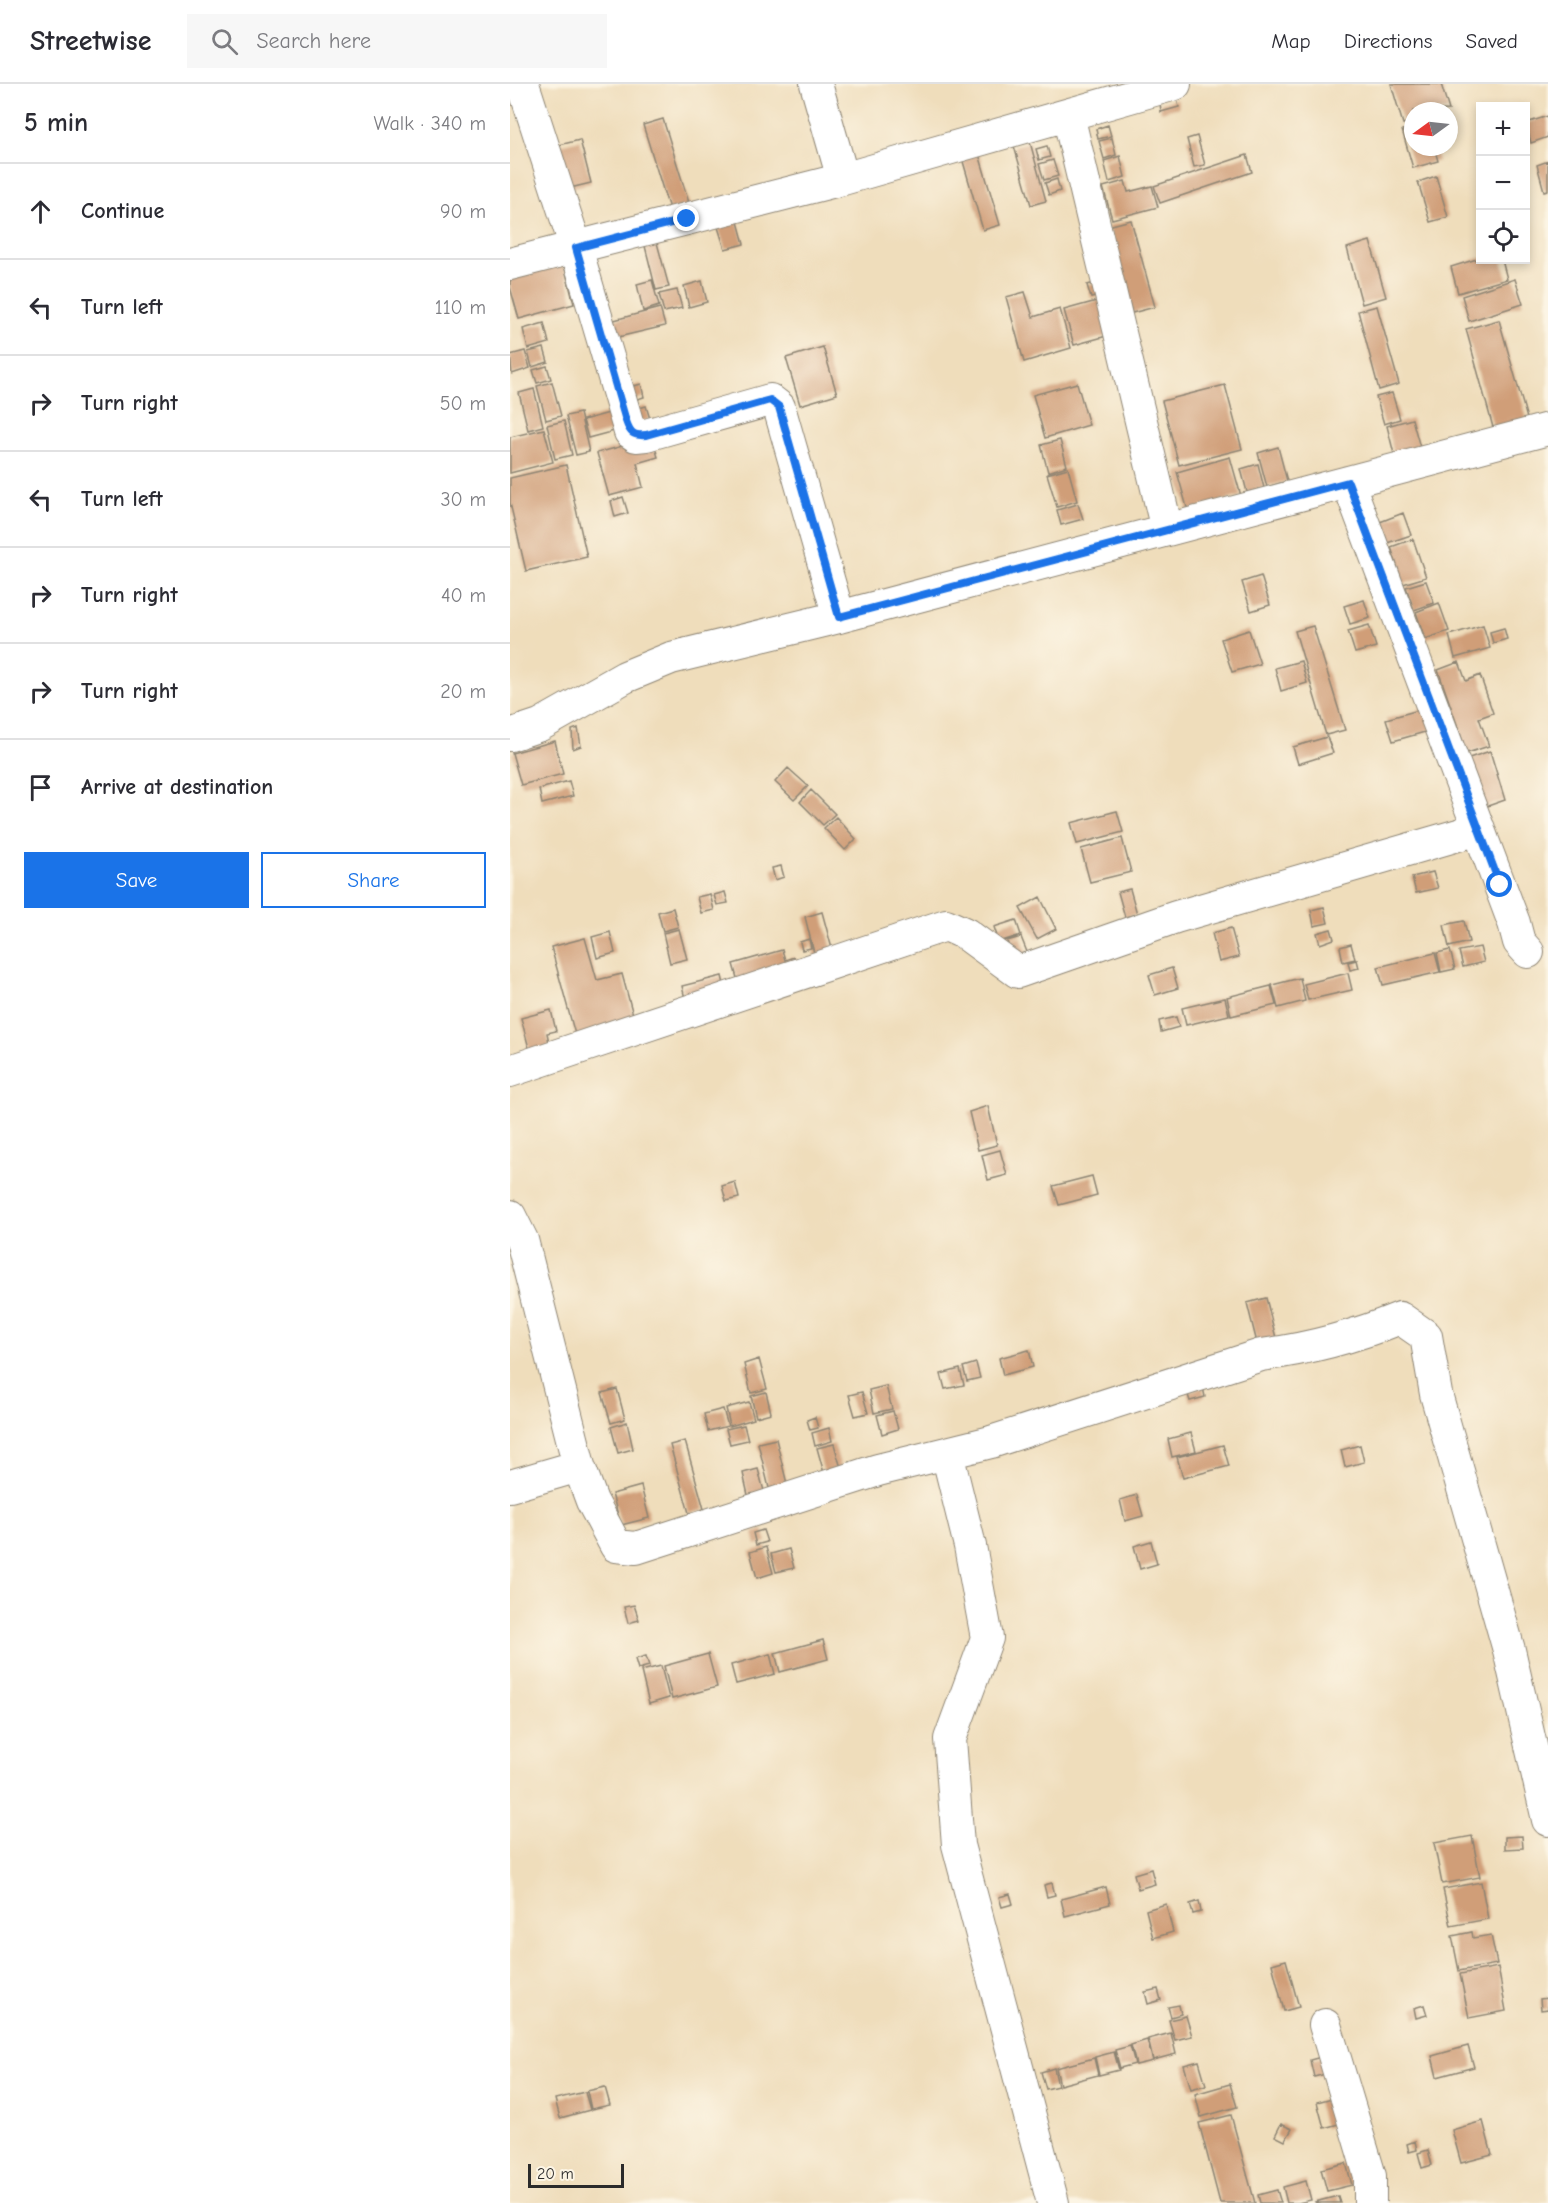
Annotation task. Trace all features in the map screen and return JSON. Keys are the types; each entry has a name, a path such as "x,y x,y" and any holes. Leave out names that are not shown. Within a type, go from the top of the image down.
{"street":[{"path":"523,84 576,248 630,432 636,436 646,435 770,400 779,407 839,617"},
{"path":"816,84 843,179"},
{"path":"510,264 843,179 1175,84"},
{"path":"1068,115 1167,530"},
{"path":"510,735 540,725 625,677 671,658 839,617 1548,429"},
{"path":"1348,482 1514,923 1519,942 1528,952"},
{"path":"510,1071 946,926 966,934 1017,972 1176,917 1479,829"},
{"path":"512,1223 522,1240 579,1466 592,1501 616,1546 636,1548 878,1470 991,1442 1261,1355 1296,1351 1374,1329 1400,1318 1426,1336 1436,1394 1509,1650 1548,1820"},
{"path":"946,1453 970,1546 987,1638 950,1739 958,1845 1053,2203"},
{"path":"510,1486 579,1466"},
{"path":"1324,2025 1370,2176 1370,2203"}],"building":[{"path":"1391,84 1441,84 1447,102 1404,102 1403,124"},
{"path":"1177,99 1179,107 1161,112 1160,103"},
{"path":"1548,116 1548,137 1531,143 1530,122"},
{"path":"663,119 690,206 670,212 643,125"},
{"path":"1108,125 1111,136 1098,139 1096,129"},
{"path":"1197,136 1205,165 1194,167 1187,139"},
{"path":"1112,138 1116,155 1104,159 1099,141"},
{"path":"580,140 591,183 570,188 559,145"},
{"path":"1030,142 1046,201 1031,205 1014,146"},
{"path":"1047,146 1050,157 1039,160 1036,149"},
{"path":"979,154 1000,225 983,230 962,158"},
{"path":"1247,155 1252,172 1160,203 1154,186"},
{"path":"1120,156 1125,177 1109,182 1104,161"},
{"path":"1410,156 1437,156 1438,161 1413,168"},
{"path":"1053,160 1058,176 1044,180 1039,164"},
{"path":"1548,161 1548,190 1544,191 1537,165"},
{"path":"1436,176 1448,217 1430,222 1418,182"},
{"path":"1057,179 1060,191 1049,195 1045,183"},
{"path":"1125,181 1128,192 1152,186 1158,207 1112,219 1103,187"},
{"path":"737,218 744,244 725,249 717,224"},
{"path":"1131,220 1155,307 1132,313 1108,226"},
{"path":"656,239 669,287 656,290 644,242"},
{"path":"1370,241 1386,297 1362,304 1347,248"},
{"path":"1476,259 1476,264 1503,264 1507,279 1458,293 1451,267"},
{"path":"563,261 574,304 519,319 510,287 510,275"},
{"path":"1515,279 1523,304 1469,321 1462,296"},
{"path":"652,280 659,306 643,311 637,284"},
{"path":"702,281 707,302 689,307 684,286"},
{"path":"1102,281 1106,294 1091,298 1087,285"},
{"path":"677,290 682,308 664,312 659,294"},
{"path":"1025,292 1033,317 1060,309 1071,348 1024,362 1006,297"},
{"path":"1104,299 1114,334 1074,345 1064,310"},
{"path":"1377,306 1399,384 1379,390 1358,311"},
{"path":"660,308 665,326 618,337 614,320"},
{"path":"1499,320 1528,422 1494,431 1466,329"},
{"path":"544,323 549,343 528,349 523,329"},
{"path":"823,347 837,394 800,405 786,358"},
{"path":"544,348 548,362 532,367 528,352"},
{"path":"525,351 530,368 512,374 510,355"},
{"path":"547,366 551,379 537,383 533,370"},
{"path":"552,382 561,416 546,420 537,386"},
{"path":"1077,383 1089,425 1045,438 1033,395"},
{"path":"641,384 644,397 631,401 627,388"},
{"path":"1225,385 1242,449 1179,465 1162,401"},
{"path":"534,389 543,426 528,430 519,393"},
{"path":"1392,393 1400,419 1384,424 1376,397"},
{"path":"646,406 650,419 636,423 633,410"},
{"path":"613,412 618,430 588,438 583,420"},
{"path":"580,413 589,452 576,455 566,416"},
{"path":"1412,419 1421,451 1395,458 1387,426"},
{"path":"564,421 572,455 555,459 547,425"},
{"path":"544,429 553,462 510,473 510,437"},
{"path":"652,438 658,457 637,463 643,487 609,496 597,453"},
{"path":"1060,440 1067,466 1048,472 1041,445"},
{"path":"1278,447 1287,481 1267,487 1258,453"},
{"path":"1230,457 1241,496 1188,511 1177,472"},
{"path":"1258,464 1264,488 1247,492 1241,469"},
{"path":"566,465 587,557 526,571 510,503 510,478"},
{"path":"1068,468 1077,501 1057,507 1047,474"},
{"path":"623,497 628,513 615,517 611,501"},
{"path":"1078,504 1083,519 1061,525 1057,510"},
{"path":"1403,513 1411,535 1387,543 1380,522"},
{"path":"1413,539 1426,577 1403,584 1391,547"},
{"path":"1261,576 1270,605 1251,611 1242,582"},
{"path":"1426,581 1434,603 1414,610 1406,587"},
{"path":"1364,600 1370,618 1350,624 1344,606"},
{"path":"1439,603 1449,631 1425,639 1416,612"},
{"path":"1369,625 1376,647 1355,653 1348,631"},
{"path":"1483,625 1490,648 1455,658 1449,635"},
{"path":"1313,626 1345,730 1326,735 1295,631"},
{"path":"1504,628 1507,639 1493,643 1490,632"},
{"path":"1249,630 1260,664 1232,672 1221,639"},
{"path":"1301,661 1307,683 1281,691 1275,668"},
{"path":"1459,662 1466,681 1480,675 1493,713 1479,718 1489,746 1467,753 1438,670"},
{"path":"1426,708 1432,730 1393,741 1386,719"},
{"path":"578,728 581,746 573,749 572,730"},
{"path":"1327,737 1333,753 1298,764 1293,747"},
{"path":"555,741 563,774 521,785 512,753"},
{"path":"1490,751 1505,800 1482,808 1466,759"},
{"path":"788,768 808,786 794,800 775,782"},
{"path":"569,781 573,796 542,804 539,789"},
{"path":"811,790 835,814 823,825 800,802"},
{"path":"1117,811 1123,832 1077,844 1071,823"},
{"path":"836,817 856,839 845,850 824,828"},
{"path":"1122,838 1131,872 1090,882 1081,849"},
{"path":"781,866 784,877 775,880 772,868"},
{"path":"1433,872 1438,888 1416,893 1412,877"},
{"path":"1130,889 1137,914 1125,917 1118,892"},
{"path":"725,892 728,903 717,905 714,895"},
{"path":"710,894 714,910 701,913 697,897"},
{"path":"1040,897 1056,929 1037,939 1020,908"},
{"path":"1324,907 1328,923 1314,926 1311,910"},
{"path":"673,908 678,927 663,931 658,912"},
{"path":"822,912 834,956 816,961 805,917"},
{"path":"1016,920 1021,935 999,942 994,927"},
{"path":"1464,921 1469,942 1449,947 1444,925"},
{"path":"1231,928 1239,957 1219,962 1212,933"},
{"path":"679,929 687,959 670,963 663,933"},
{"path":"1331,929 1334,939 1320,944 1317,933"},
{"path":"610,932 615,953 597,958 592,937"},
{"path":"1021,937 1027,952 1012,957 1007,941"},
{"path":"585,938 597,980 622,974 635,1022 576,1038 551,947"},
{"path":"809,939 811,948 802,950 800,942"},
{"path":"1351,944 1355,959 1343,962 1340,947"},
{"path":"1480,947 1484,962 1463,967 1459,951"},
{"path":"782,950 785,960 794,957 797,969 739,985 733,964"},
{"path":"1450,950 1455,969 1441,972 1437,953"},
{"path":"1435,953 1440,972 1383,985 1378,967"},
{"path":"1357,960 1359,968 1350,970 1348,962"},
{"path":"1172,968 1178,988 1155,995 1149,975"},
{"path":"1348,973 1352,990 1308,1000 1304,984"},
{"path":"722,976 726,993 686,1003 682,986"},
{"path":"1300,978 1305,1001 1278,1008 1272,985"},
{"path":"1271,986 1276,1005 1231,1016 1227,997"},
{"path":"1225,998 1229,1015 1186,1025 1182,1008"},
{"path":"551,1010 556,1031 547,1033 550,1047 530,1052 521,1018"},
{"path":"1176,1017 1179,1027 1161,1032 1159,1021"},
{"path":"988,1106 997,1145 978,1150 969,1112"},
{"path":"1000,1150 1007,1175 988,1180 982,1155"},
{"path":"1092,1176 1097,1195 1059,1205 1053,1186"},
{"path":"735,1182 739,1198 726,1201 722,1186"},
{"path":"1266,1298 1277,1342 1258,1347 1247,1303"},
{"path":"1029,1350 1033,1367 1003,1375 999,1358"},
{"path":"759,1359 767,1389 751,1393 744,1364"},
{"path":"976,1363 980,1378 967,1381 963,1367"},
{"path":"960,1369 964,1385 945,1389 941,1374"},
{"path":"886,1386 892,1409 874,1413 869,1390"},
{"path":"1203,1387 1205,1397 1190,1401 1187,1392"},
{"path":"617,1389 625,1419 611,1423 602,1393"},
{"path":"766,1392 771,1413 756,1417 751,1396"},
{"path":"862,1392 868,1413 855,1416 849,1395"},
{"path":"749,1402 754,1419 730,1426 726,1408"},
{"path":"723,1409 728,1426 708,1431 704,1414"},
{"path":"893,1411 898,1429 882,1434 877,1415"},
{"path":"815,1417 818,1428 810,1430 807,1420"},
{"path":"627,1422 633,1449 618,1453 611,1427"},
{"path":"744,1425 748,1440 730,1444 726,1429"},
{"path":"829,1428 832,1441 815,1446 812,1433"},
{"path":"1191,1433 1196,1451 1172,1457 1168,1439"},
{"path":"776,1439 787,1484 769,1488 758,1443"},
{"path":"685,1441 704,1509 689,1513 670,1445"},
{"path":"834,1444 841,1468 824,1473 817,1448"},
{"path":"1223,1445 1229,1466 1183,1478 1177,1457"},
{"path":"1360,1445 1364,1462 1345,1467 1341,1450"},
{"path":"758,1469 764,1491 748,1495 743,1473"},
{"path":"641,1486 649,1518 621,1525 612,1494"},
{"path":"1137,1495 1143,1516 1125,1521 1120,1500"},
{"path":"763,1530 767,1542 756,1545 753,1533"},
{"path":"1151,1541 1157,1564 1140,1569 1134,1546"},
{"path":"766,1547 773,1573 757,1578 750,1552"},
{"path":"789,1549 794,1568 776,1572 771,1554"},
{"path":"634,1605 639,1620 628,1623 624,1607"},
{"path":"823,1640 828,1659 780,1672 775,1653"},
{"path":"708,1654 717,1687 672,1699 664,1666"},
{"path":"770,1654 775,1674 736,1684 731,1665"},
{"path":"646,1656 649,1666 638,1669 635,1659"},
{"path":"661,1666 669,1698 649,1704 641,1671"},
{"path":"1472,1836 1480,1877 1442,1884 1434,1843"},
{"path":"1522,1836 1523,1848 1505,1849 1505,1837"},
{"path":"1151,1869 1155,1884 1138,1889 1134,1874"},
{"path":"1481,1882 1488,1919 1451,1926 1443,1889"},
{"path":"1052,1883 1055,1895 1047,1897 1044,1885"},
{"path":"1106,1887 1110,1904 1065,1916 1061,1899"},
{"path":"1010,1894 1013,1904 1002,1907 999,1897"},
{"path":"1199,1901 1201,1912 1193,1914 1190,1904"},
{"path":"1166,1904 1173,1932 1153,1938 1146,1910"},
{"path":"1472,1932 1473,1938 1491,1935 1497,1964 1459,1971 1452,1936"},
{"path":"1286,1960 1299,2007 1284,2011 1272,1964"},
{"path":"1498,1967 1506,2011 1469,2018 1460,1974"},
{"path":"1158,1989 1161,2000 1148,2004 1145,1992"},
{"path":"1548,1998 1548,2009 1541,2010 1540,1999"},
{"path":"1179,2005 1181,2014 1171,2017 1168,2007"},
{"path":"1424,2005 1427,2015 1416,2018 1414,2008"},
{"path":"1186,2016 1192,2036 1175,2040 1169,2020"},
{"path":"1171,2033 1176,2054 1153,2060 1148,2039"},
{"path":"1147,2040 1153,2061 1136,2065 1131,2045"},
{"path":"1130,2046 1135,2064 1120,2068 1115,2050"},
{"path":"1468,2046 1474,2067 1437,2077 1432,2056"},
{"path":"1114,2052 1119,2070 1099,2075 1095,2057"},
{"path":"1325,2056 1329,2073 1314,2077 1310,2060"},
{"path":"1094,2058 1098,2075 1060,2085 1056,2068"},
{"path":"1199,2061 1206,2085 1191,2089 1184,2065"},
{"path":"1054,2068 1058,2086 1046,2089 1041,2072"},
{"path":"1230,2084 1237,2107 1201,2117 1195,2094"},
{"path":"605,2087 610,2105 591,2109 587,2091"},
{"path":"585,2092 590,2110 560,2118 555,2099"},
{"path":"1336,2097 1342,2123 1324,2128 1317,2102"},
{"path":"1231,2115 1255,2203 1220,2203 1199,2123"},
{"path":"1483,2121 1492,2155 1461,2163 1452,2130"},
{"path":"1281,2124 1292,2129 1285,2141 1275,2136"},
{"path":"1415,2141 1417,2150 1409,2152 1407,2144"},
{"path":"1428,2150 1432,2165 1422,2168 1418,2153"},
{"path":"1346,2163 1352,2185 1327,2191 1321,2169"},
{"path":"1306,2181 1311,2200 1287,2203 1283,2187"},
{"path":"1277,2190 1281,2203 1260,2203 1258,2195"},
{"path":"1338,2196 1340,2203 1315,2202"}],"route":[{"path":"687,219 576,248 630,432 636,436 646,435 770,400 779,407 839,617 1348,482 1500,885"}]}
